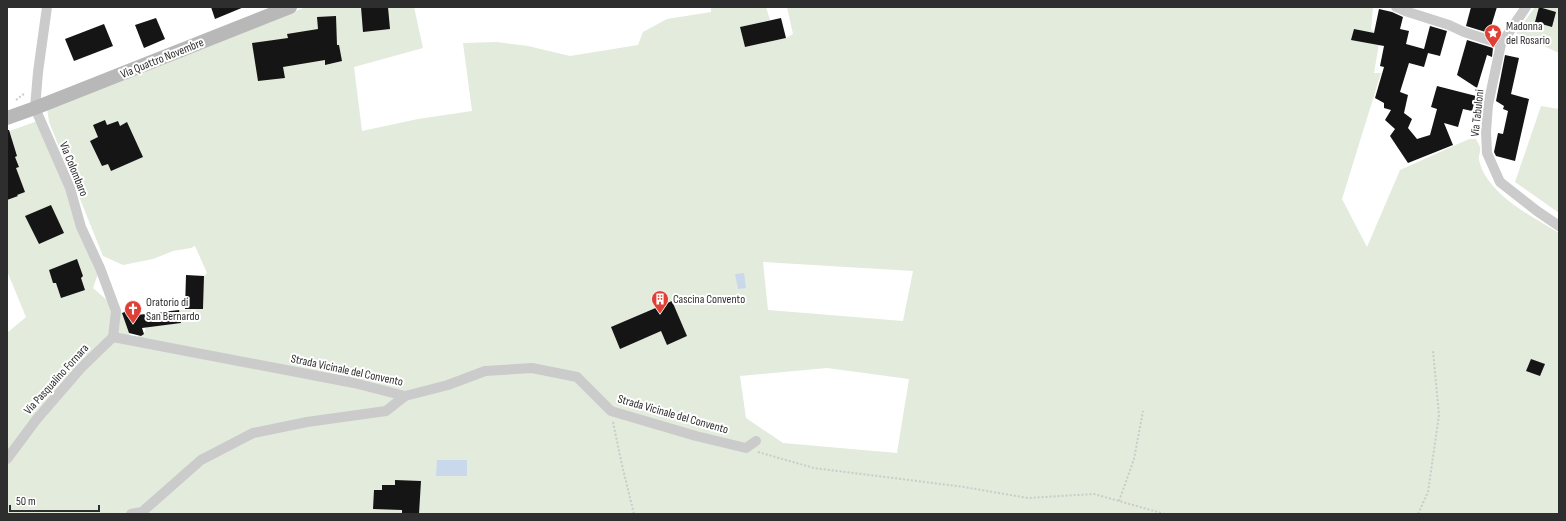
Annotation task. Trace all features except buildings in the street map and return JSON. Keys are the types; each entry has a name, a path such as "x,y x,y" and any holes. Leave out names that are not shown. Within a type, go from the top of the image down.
{"main road":[{"name":"Via Quattro Novembre","path":"7,118 290,7"}],"street":[{"path":"34,108 47,7"},
{"path":"1396,7 1501,44"},
{"name":"Via Tabuloni","path":"1526,7 1501,44 1488,105 1486,132 1487,153 1500,182 1559,226"},
{"name":"Via Colombaro","path":"34,108 70,188 81,227 100,268 116,311 113,337"},
{"name":"Strada Vicinale del Convento","path":"113,337 354,383 405,396 448,385 485,371 532,368 577,377 611,411 696,436 746,448"},
{"name":"Via Pasqualino Fornara","path":"7,459 36,420 81,368 113,337"},
{"path":"131,514 142,512 201,460 253,433 307,422 386,411 405,396"},
{"path":"746,448 756,441"}],"path":[{"path":"12,102 22,96 27,88"},
{"path":"1418,514 1428,492 1439,415 1433,351"},
{"path":"611,411 634,514"},
{"path":"1119,501 1134,459 1143,411"},
{"path":"746,448 814,468 949,485 1028,498 1094,494 1165,514"}],"green space":[{"path":"306,7 414,7 423,48 354,67 362,131 418,119 472,111 463,43 497,42 528,46 570,56 638,45 643,32 667,19 711,12 711,7 766,7 770,20 740,27 745,47 786,38 793,34 787,7 1373,7 1371,29 1380,38 1374,73 1381,73 1342,199 1367,247 1400,170 1469,139 1476,139 1480,147 1479,160 1491,184 1524,212 1559,233 1559,514 7,514 7,333 26,317 7,271 7,132 40,120 100,268 93,288 122,313 131,339 144,334 146,327 181,323 179,310 203,309 204,276 207,273 195,246 173,251 153,259 123,265 103,256 49,122 47,109","holes":["763,262 913,271 903,321 768,310","827,368 909,379 897,453 783,443 746,418 740,376"]},
{"path":"1535,7 1559,7 1559,53 1516,33"},
{"path":"1541,106 1559,109 1559,213 1515,182"}],"water":[{"path":"744,273 746,288 738,289 735,274"},
{"path":"437,460 467,460 467,476 436,476"}],"place":[{"name":"Madonna del Rosario","path":"1493,48"},
{"name":"Cascina Convento","path":"660,314"},
{"name":"Oratorio di San Bernardo","path":"133,324"}]}
